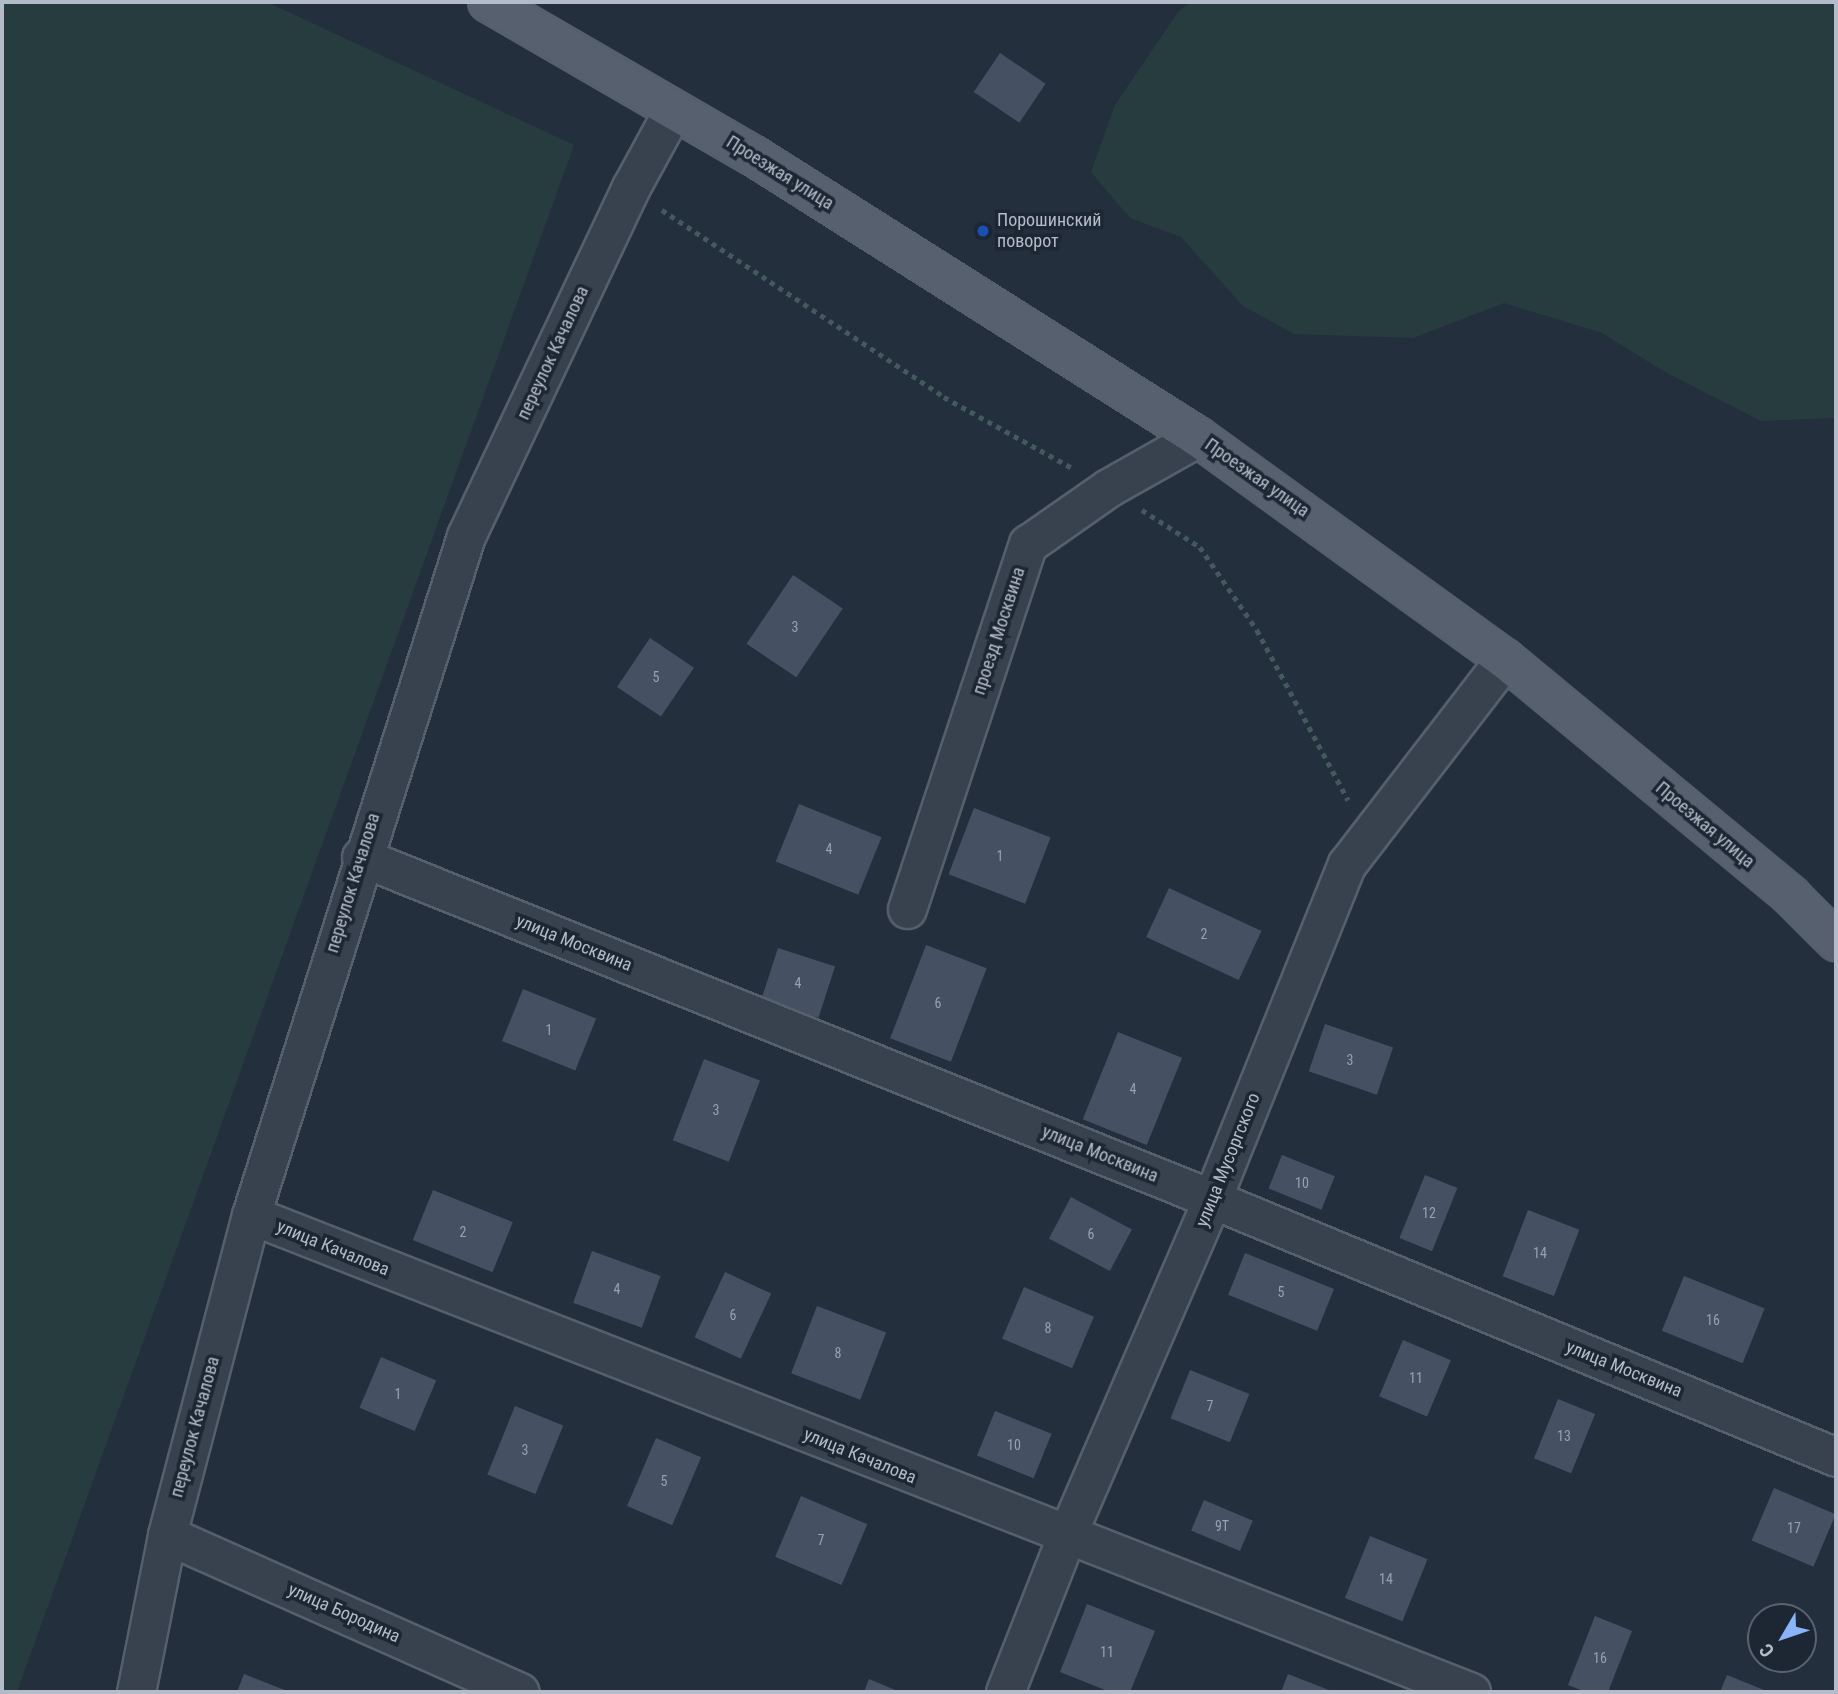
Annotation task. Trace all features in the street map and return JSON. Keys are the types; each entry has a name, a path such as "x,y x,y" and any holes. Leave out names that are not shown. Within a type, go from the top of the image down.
{"main road":[{"name":"Проезжая улица","path":"488,2 673,110 1198,437 1505,659 1791,897 1836,942"}],"street":[{"name":"переулок Качалова","path":"136,1692 167,1535 251,1215 361,857 466,536 630,189 673,110"},
{"name":"проезд Москвина","path":"907,909 1028,544 1108,488 1198,437"},
{"name":"улица Мусоргского","path":"1005,1692 1066,1537 1212,1199 1347,864 1505,659"},
{"name":"улица Москвина","path":"361,857 1212,1199 1836,1457"},
{"name":"улица Качалова","path":"251,1215 1066,1537 1471,1692"},
{"name":"улица Бородина","path":"167,1535 520,1692"}],"green space":[{"path":"2,2 267,2 574,145 17,1692 2,1692"},
{"path":"1190,2 1836,2 1836,418 1761,421 1665,372 1602,333 1504,303 1413,338 1294,334 1243,306 1181,237 1130,218 1091,172 1115,105 1178,12"}],"building":[{"path":"1000,53 1046,84 1019,123 974,92"},
{"path":"793,575 843,609 796,677 747,644"},
{"path":"650,638 694,668 661,717 617,687"},
{"path":"799,804 882,837 858,895 776,861"},
{"path":"974,808 1051,837 1025,904 949,874"},
{"path":"1169,888 1261,931 1239,980 1146,937"},
{"path":"926,945 987,968 951,1062 890,1038"},
{"path":"778,948 835,967 818,1018 761,999"},
{"path":"523,989 596,1019 575,1071 502,1041"},
{"path":"1325,1024 1393,1047 1377,1095 1309,1071"},
{"path":"1118,1032 1182,1058 1147,1145 1083,1119"},
{"path":"704,1059 760,1081 729,1162 673,1140"},
{"path":"1282,1155 1335,1176 1321,1210 1269,1188"},
{"path":"1425,1175 1457,1188 1432,1251 1400,1238"},
{"path":"433,1190 513,1222 493,1272 413,1240"},
{"path":"1071,1197 1132,1229 1110,1271 1049,1238"},
{"path":"1528,1210 1579,1230 1554,1296 1503,1276"},
{"path":"592,1251 661,1276 642,1328 573,1303"},
{"path":"1245,1253 1334,1289 1317,1331 1228,1295"},
{"path":"725,1272 771,1294 741,1359 695,1337"},
{"path":"1684,1276 1765,1309 1743,1363 1662,1331"},
{"path":"1024,1287 1094,1317 1072,1368 1002,1339"},
{"path":"817,1306 886,1333 860,1400 791,1373"},
{"path":"1403,1340 1451,1360 1427,1416 1379,1396"},
{"path":"381,1357 436,1380 415,1431 360,1408"},
{"path":"1190,1370 1249,1394 1230,1442 1171,1418"},
{"path":"1558,1399 1595,1414 1571,1473 1534,1458"},
{"path":"515,1406 563,1425 535,1494 487,1475"},
{"path":"995,1411 1052,1434 1034,1478 977,1456"},
{"path":"656,1438 701,1457 672,1525 627,1506"},
{"path":"1774,1488 1836,1514 1813,1567 1752,1540"},
{"path":"801,1496 867,1524 841,1585 775,1557"},
{"path":"1204,1500 1253,1521 1240,1551 1191,1530"},
{"path":"1370,1536 1427,1559 1402,1621 1345,1598"},
{"path":"1087,1604 1155,1631 1130,1692 1110,1692 1060,1672"},
{"path":"1595,1616 1632,1631 1608,1692 1586,1692 1568,1685"},
{"path":"244,1674 290,1692 237,1692"},
{"path":"1288,1674 1334,1692 1281,1692"},
{"path":"1727,1675 1769,1692 1720,1692"},
{"path":"869,1679 900,1692 864,1692"}],"place":[{"name":"Порошинский поворот","path":"983,231"}]}
